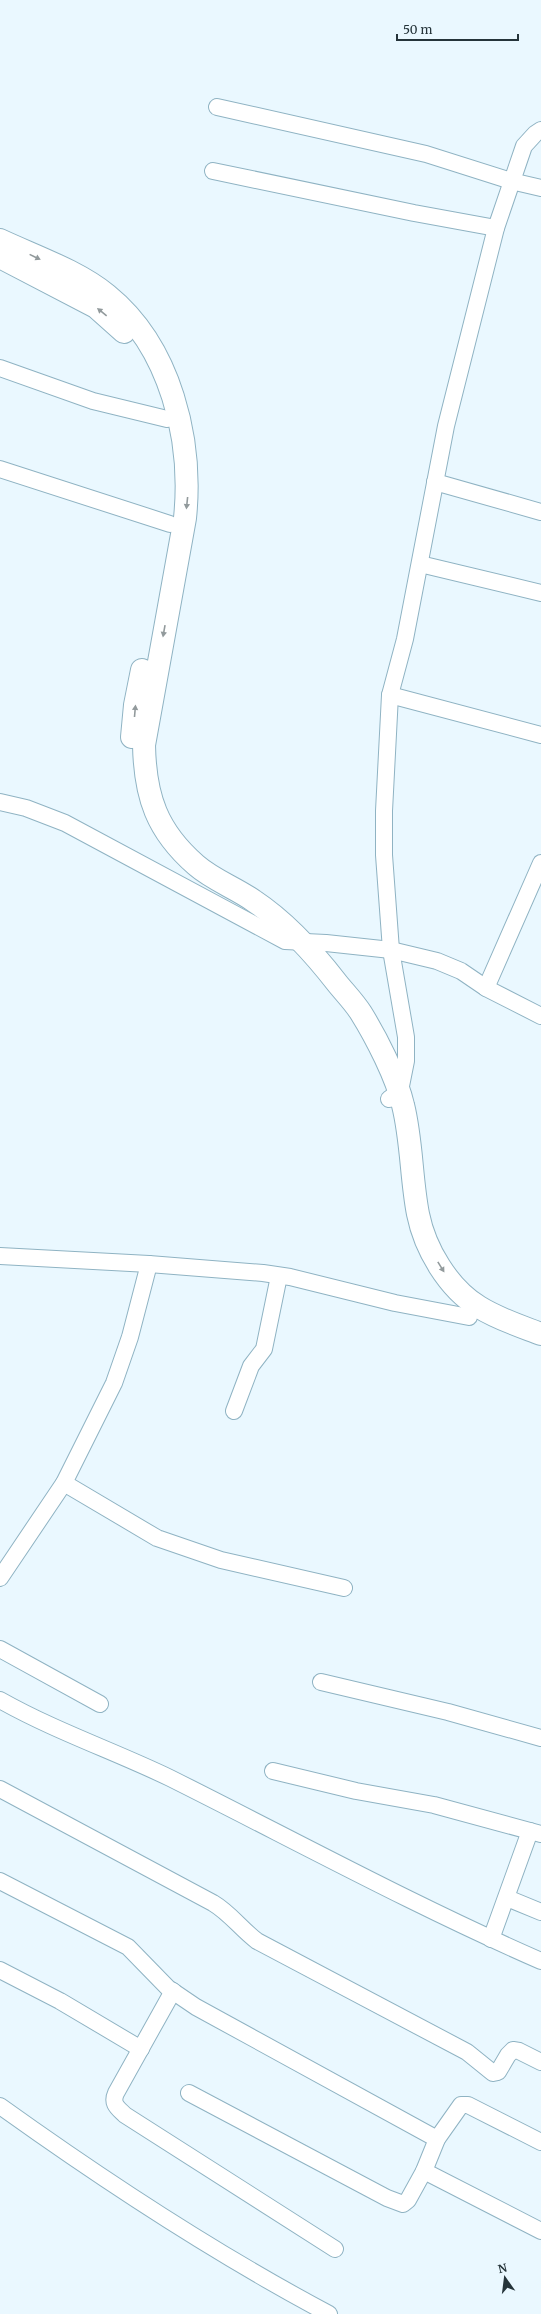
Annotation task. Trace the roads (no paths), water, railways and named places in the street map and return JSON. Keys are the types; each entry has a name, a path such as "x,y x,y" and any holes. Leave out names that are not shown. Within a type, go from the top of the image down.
{"main road":[{"path":"0,240 81,279 107,295 130,318 152,349 167,382 180,420 186,450 188,488 185,518 144,745 144,769 158,821 168,835 197,866 254,901 287,926 354,1025 395,1095 406,1119 418,1215 427,1243 442,1269 458,1290 479,1307 541,1334"},
{"path":"0,258 96,307 114,321 132,341 151,373 167,419 174,483 170,524 135,705 130,758 132,775 140,803 150,828 170,856 264,918 297,942"},
{"path":"395,1095 404,1204 416,1253 436,1286 448,1300 469,1317 492,1330 541,1348"}],"street":[{"path":"217,107 426,154 511,181 541,188"},
{"path":"395,1095 406,1061 406,1037 391,950 384,855 384,811 390,695 405,639 446,426 496,228 524,146 541,130"},
{"path":"213,171 414,213 496,228"},
{"path":"0,368 93,401 167,419"},
{"path":"0,469 170,524"},
{"path":"435,482 541,512"},
{"path":"420,564 541,594"},
{"path":"390,695 541,735"},
{"path":"0,802 26,808 65,823 297,942 391,950 450,966 486,988 541,1016"},
{"path":"486,988 541,863"},
{"path":"0,1256 149,1264 279,1276 395,1303 469,1317"},
{"path":"0,1578 64,1483 114,1383 130,1337 149,1264"},
{"path":"234,1411 251,1366 264,1349 279,1276"},
{"path":"64,1483 157,1538 222,1560 344,1588"},
{"path":"0,1648 100,1704"},
{"path":"320,1682 448,1712 541,1738"},
{"path":"0,1700 33,1719 168,1778 491,1939 541,1961"},
{"path":"273,1770 356,1791 434,1805 536,1832 491,1939"},
{"path":"0,1789 212,1902 229,1915 244,1932 256,1941 467,2052 493,2073 498,2072 508,2054 513,2050 519,2050 541,2062"},
{"path":"0,1881 128,1946 173,1991 196,2007 437,2140"},
{"path":"507,1898 541,1912"},
{"path":"0,1970 60,2001 141,2048"},
{"path":"173,1991 113,2098 114,2105 125,2115 335,2248"},
{"path":"189,2093 398,2203 406,2202 424,2171 437,2140 462,2105 468,2106 541,2142"},
{"path":"0,2106 131,2196 214,2249 329,2314"},
{"path":"424,2171 541,2231"}]}
